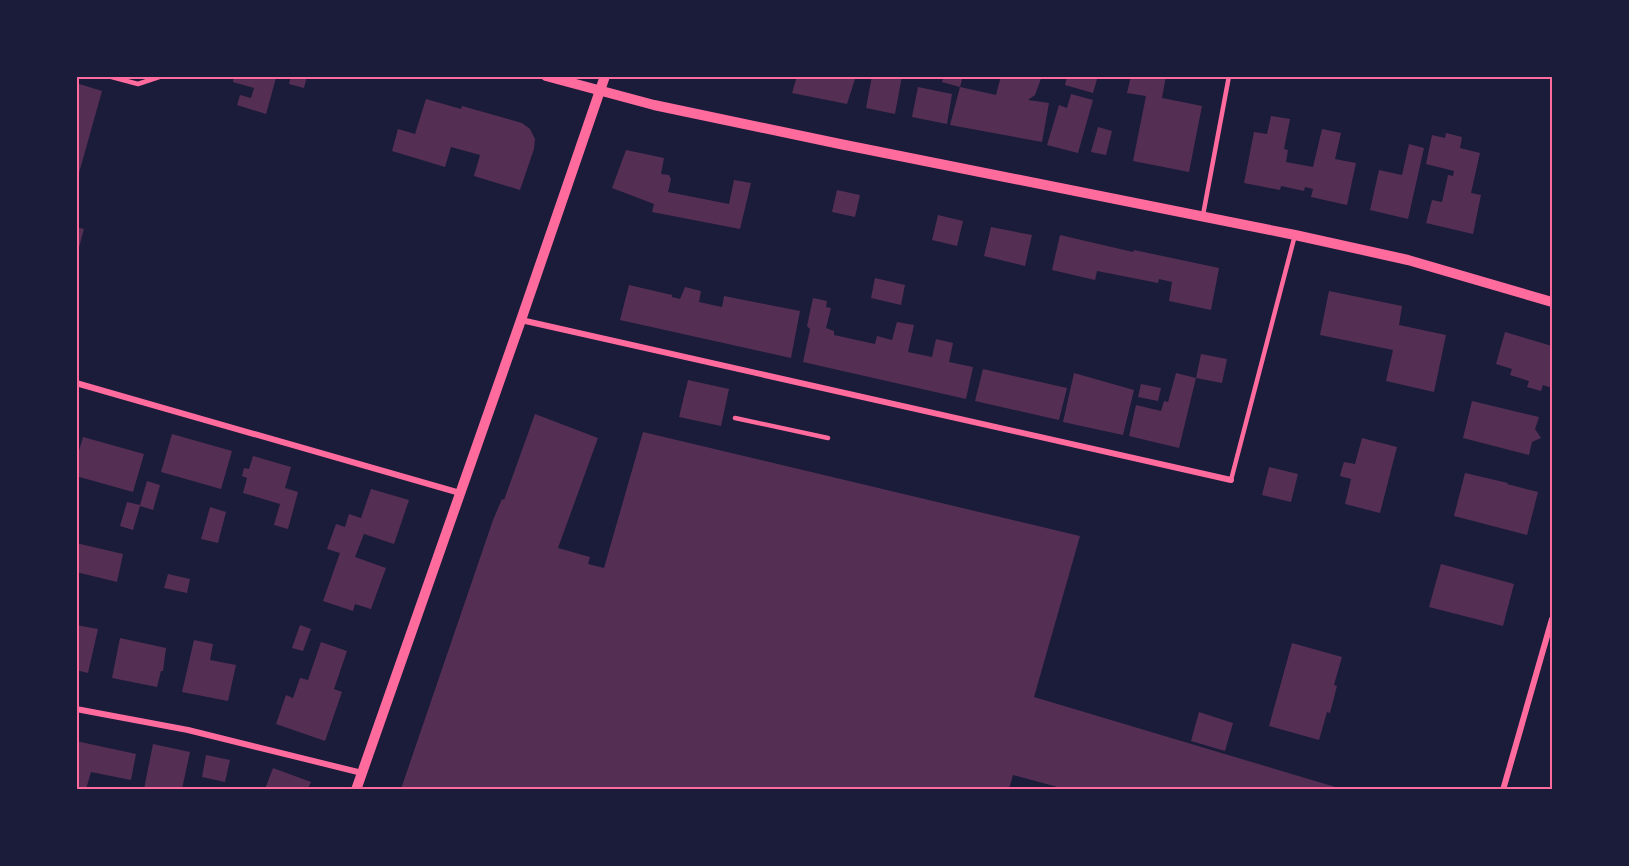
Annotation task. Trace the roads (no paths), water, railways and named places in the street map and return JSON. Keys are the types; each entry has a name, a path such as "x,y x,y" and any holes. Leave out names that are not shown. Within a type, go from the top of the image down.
{"street":[{"path":"546,76 654,105 1408,260 1552,302"},
{"path":"356,789 605,76"},
{"path":"521,320 1231,480"},
{"path":"76,383 460,493"},
{"path":"1503,789 1552,619"},
{"path":"76,709 188,730 362,773"}],"lane":[{"path":"108,76 138,84 162,76"},
{"path":"1203,218 1229,76"},
{"path":"1231,480 1295,235"},
{"path":"735,418 828,438"}]}
